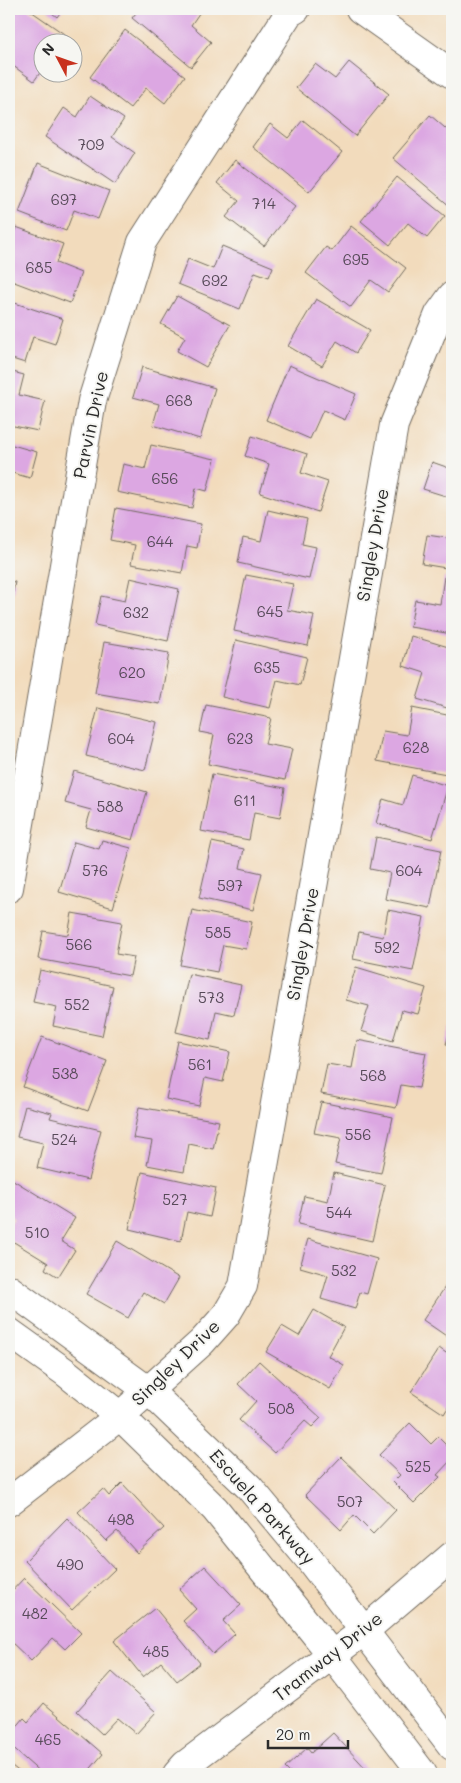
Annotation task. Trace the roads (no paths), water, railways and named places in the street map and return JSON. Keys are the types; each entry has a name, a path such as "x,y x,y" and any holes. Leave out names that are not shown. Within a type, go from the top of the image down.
{"street":[{"name":"Parvin Drive","path":"9,888 92,401 142,242 288,13 296,9"},
{"path":"360,9 448,61"},
{"name":"Singley Drive","path":"9,1502 120,1416 149,1391 202,1342 226,1315 243,1286 394,425 439,314 452,296"},
{"name":"Escuela Parkway","path":"9,1289 149,1391 248,1487 309,1559 452,1746"},
{"name":"Escuela Parkway","path":"9,1332 65,1372 120,1416 215,1509 332,1655 423,1774"},
{"name":"Tramway Drive","path":"177,1774 185,1765 364,1631 452,1556"}]}
